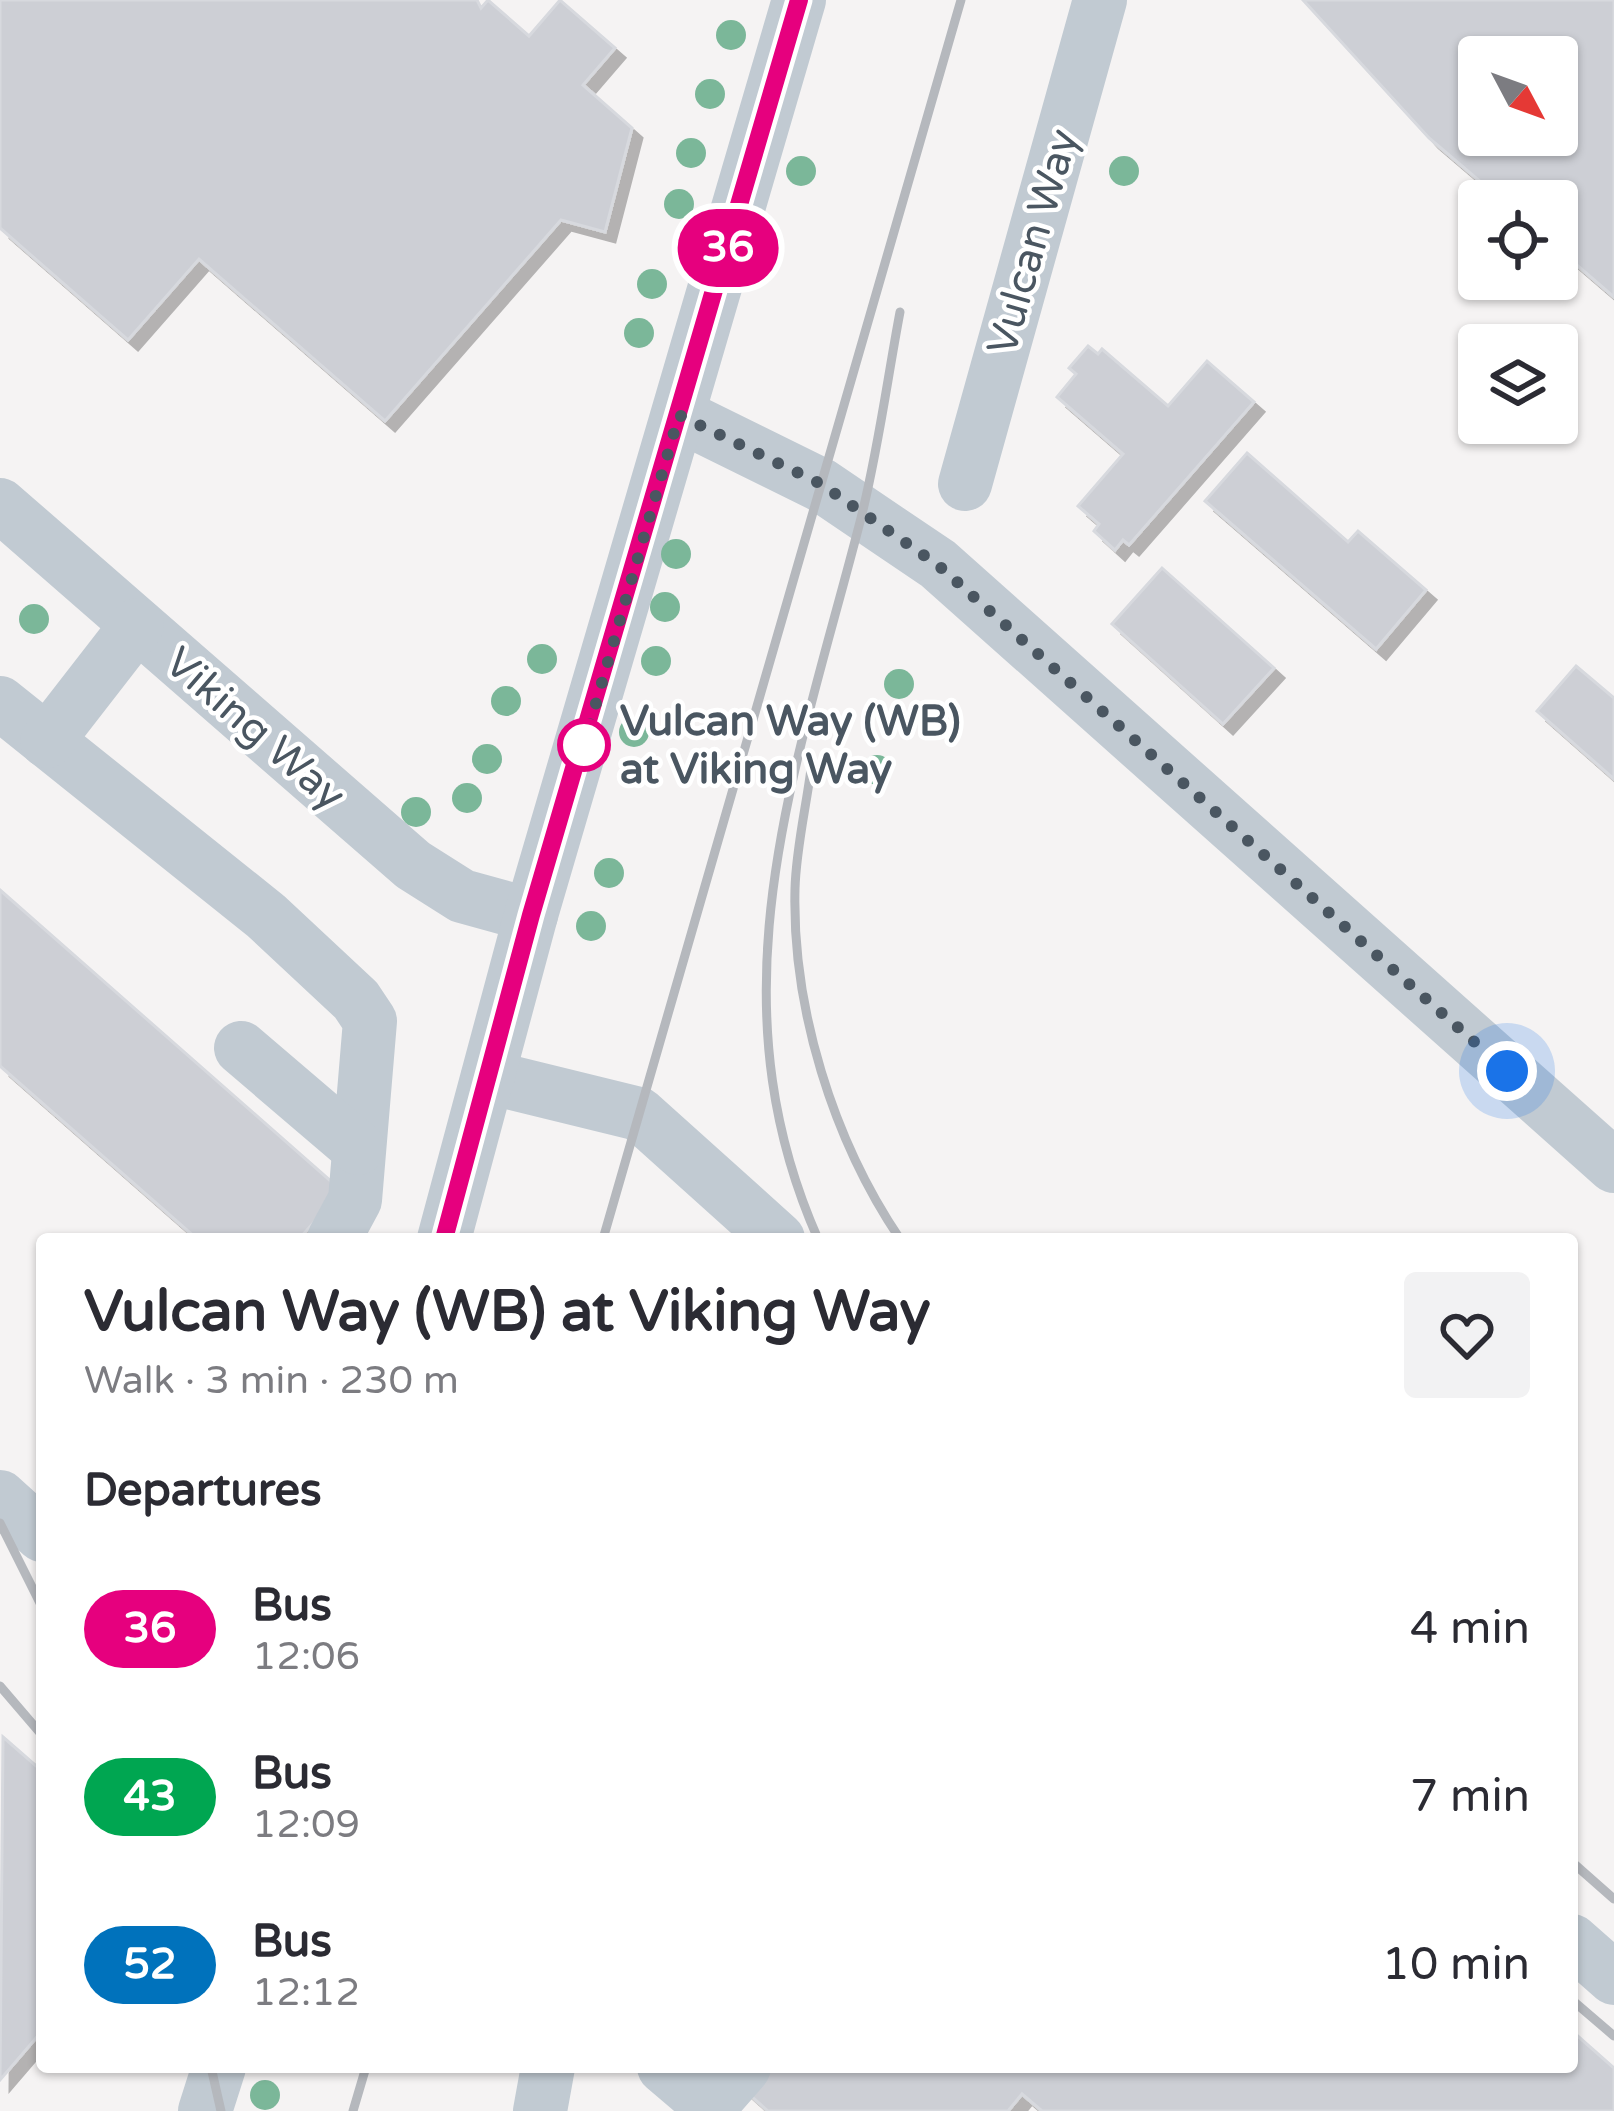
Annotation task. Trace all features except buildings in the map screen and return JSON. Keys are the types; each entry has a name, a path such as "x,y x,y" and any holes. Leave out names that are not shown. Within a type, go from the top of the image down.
{"street":[{"path":"446,1233 531,915 799,0"},
{"name":"Vulcan Way","path":"965,484 1100,0"},
{"path":"679,415 821,484 938,565 1614,1166"},
{"name":"Viking Way","path":"0,505 413,866 462,896 531,915"},
{"path":"47,741 136,626"},
{"path":"0,703 266,916 356,1000 370,1022 352,1233"},
{"path":"242,1048 358,1148"},
{"path":"488,1077 639,1114 763,1233"},
{"path":"0,1497 36,1530"},
{"path":"1578,1946 1614,1978"},
{"path":"205,2111 217,2073"},
{"path":"671,2073 710,2106 739,2073"}],"railway":[{"path":"605,1233 961,0"},
{"path":"816,1233 786,1147 769,1056 767,967 775,878 812,700 867,493 900,312"},
{"path":"811,769 795,889 809,1026 821,1072 855,1159 896,1233"},
{"path":"0,1523 36,1595"},
{"path":"0,1686 36,1728"},
{"path":"1578,1867 1614,1899"},
{"path":"1578,2005 1614,2036"},
{"path":"212,2073 221,2111"},
{"path":"353,2111 364,2073"}],"bus line":[{"name":"36","path":"446,1233 531,915 799,0"}],"place":[{"name":"Vulcan Way (WB) at Viking Way","path":"584,745"}],"route":[{"path":"584,745 679,415 821,484 938,565 1507,1071"}]}
